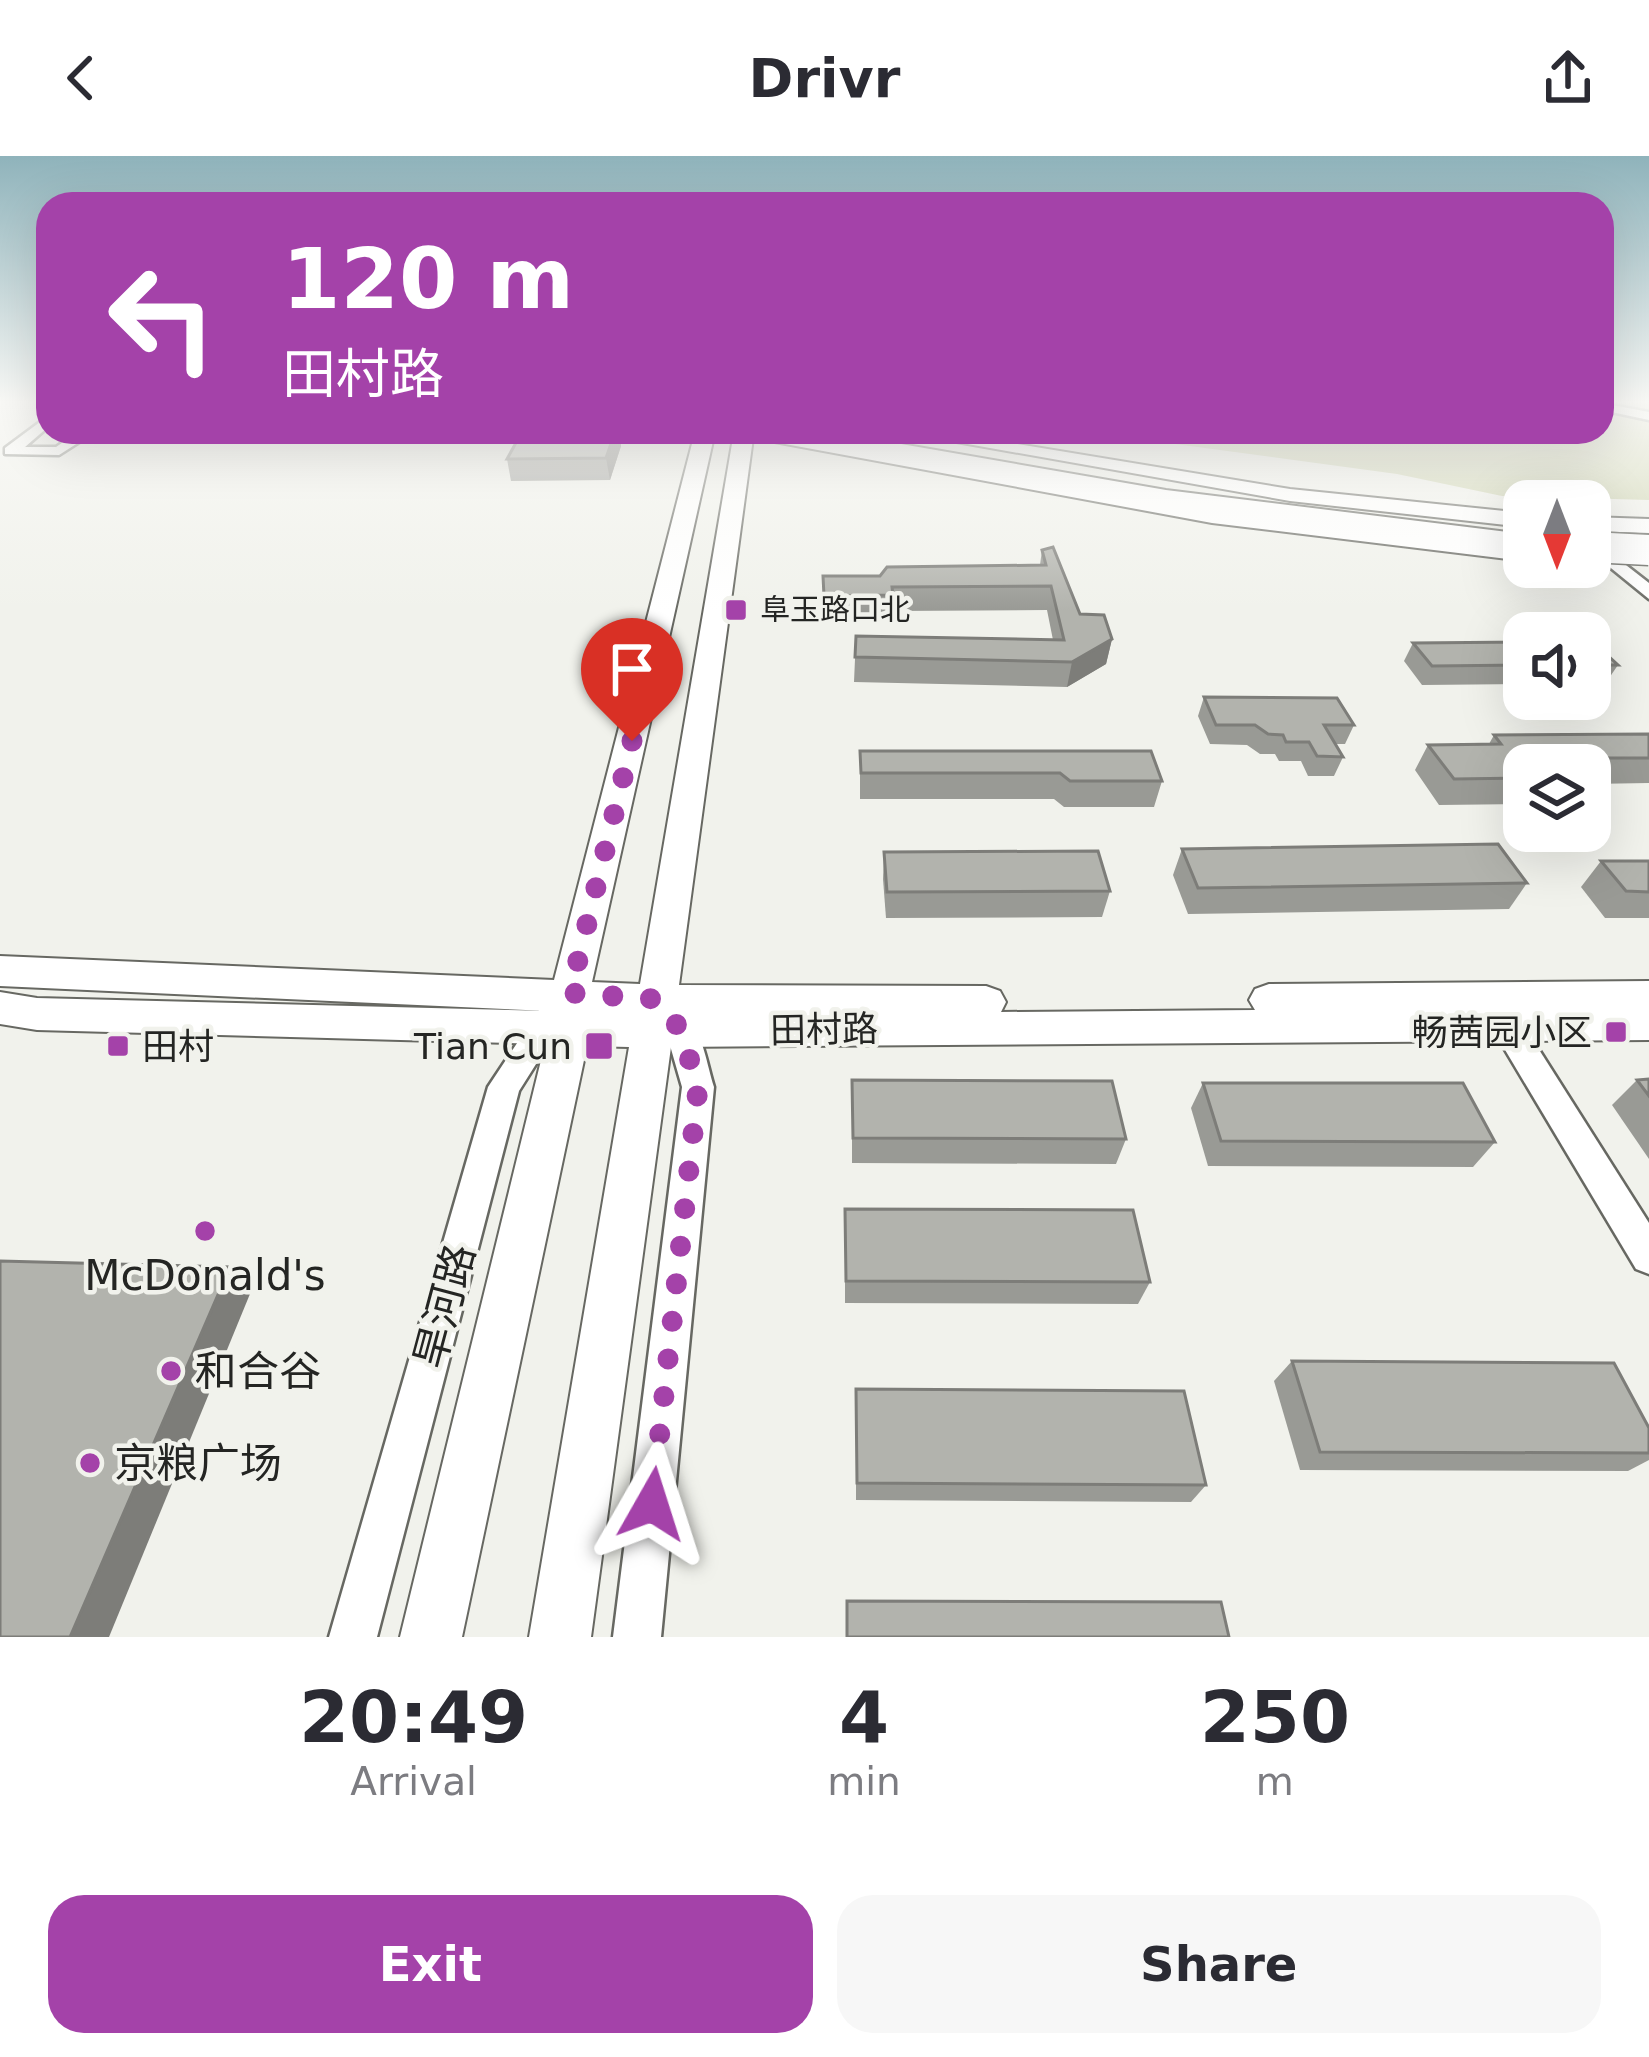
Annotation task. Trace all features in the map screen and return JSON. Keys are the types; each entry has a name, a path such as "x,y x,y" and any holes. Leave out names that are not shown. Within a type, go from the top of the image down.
{"highway":[{"path":"1023,472 1188,501 1503,539"},
{"path":"1084,472 1254,501 1503,529"},
{"path":"1611,545 1649,538"},
{"path":"1611,549 1649,550"}],"main road":[{"name":"旱河路","path":"430,1637 463,1504 560,1018 695,472"},
{"path":"560,1637 662,1020 740,472"},
{"path":"970,472 1231,519 1503,551"},
{"path":"1148,472 1290,496 1503,518"},
{"path":"1611,525 1649,526"},
{"path":"1611,552 1649,562"},
{"name":"田村路","path":"0,971 560,1018"},
{"name":"田村路","path":"662,1020 1041,1003 1649,997"},
{"name":"田村路","path":"0,1008 37,1014 1649,1024"}],"street":[{"path":"1611,562 1649,593"},
{"name":"旱河路","path":"353,1637 504,1087 560,1018"},
{"path":"637,1637 698,1088 662,1020"},
{"path":"1507,1024 1649,1256"},
{"path":"405,1637 463,1504"},
{"path":"572,1555 576,1637"}],"green space":[{"path":"1383,472 1649,472 1649,500 1611,499 1611,480 1503,480 1502,496"}],"building":[{"path":"1053,547 1080,614 1104,615 1112,639 1072,662 855,657 856,636 1064,640 1051,586 892,587 893,595 824,596 823,576 880,576 887,567 1046,565 1042,550"},
{"path":"1503,642 1503,665 1432,666 1413,643"},
{"path":"1204,697 1337,698 1354,725 1324,725 1343,757 1317,756 1309,742 1286,742 1283,735 1268,734 1255,725 1216,725"},
{"path":"1649,734 1649,758 1611,758 1611,744 1503,744 1503,778 1454,779 1428,745 1501,744 1494,735"},
{"path":"860,751 1151,751 1162,781 1070,781 1060,773 861,773"},
{"path":"1498,844 1527,883 1198,888 1182,849"},
{"path":"1098,851 1110,891 887,892 884,852"},
{"path":"1601,861 1649,861 1649,892 1626,891"},
{"path":"1649,1079 1649,1096 1637,1080"},
{"path":"852,1080 1112,1081 1126,1139 853,1138"},
{"path":"1203,1083 1463,1083 1495,1142 1221,1141"},
{"path":"845,1209 1133,1210 1150,1282 846,1281"},
{"name":"京粮广场","path":"0,1261 230,1267 70,1637 0,1637"},
{"path":"1292,1361 1614,1363 1649,1428 1649,1453 1320,1452"},
{"path":"856,1389 1184,1391 1206,1485 857,1483"},
{"path":"847,1601 1221,1602 1229,1637 847,1637"}],"place":[{"name":"阜玉路口北","path":"736,610"},
{"name":"畅茜园小区","path":"1616,1032"},
{"name":"田村","path":"118,1046"},
{"name":"Tian Cun","path":"599,1046"},
{"name":"McDonald's","path":"205,1231"},
{"name":"和合谷","path":"171,1371"},
{"name":"京粮广场","path":"90,1463"}],"route":[{"path":"632,741 570,993 655,999 681,1030 698,1088 652,1504"}]}
